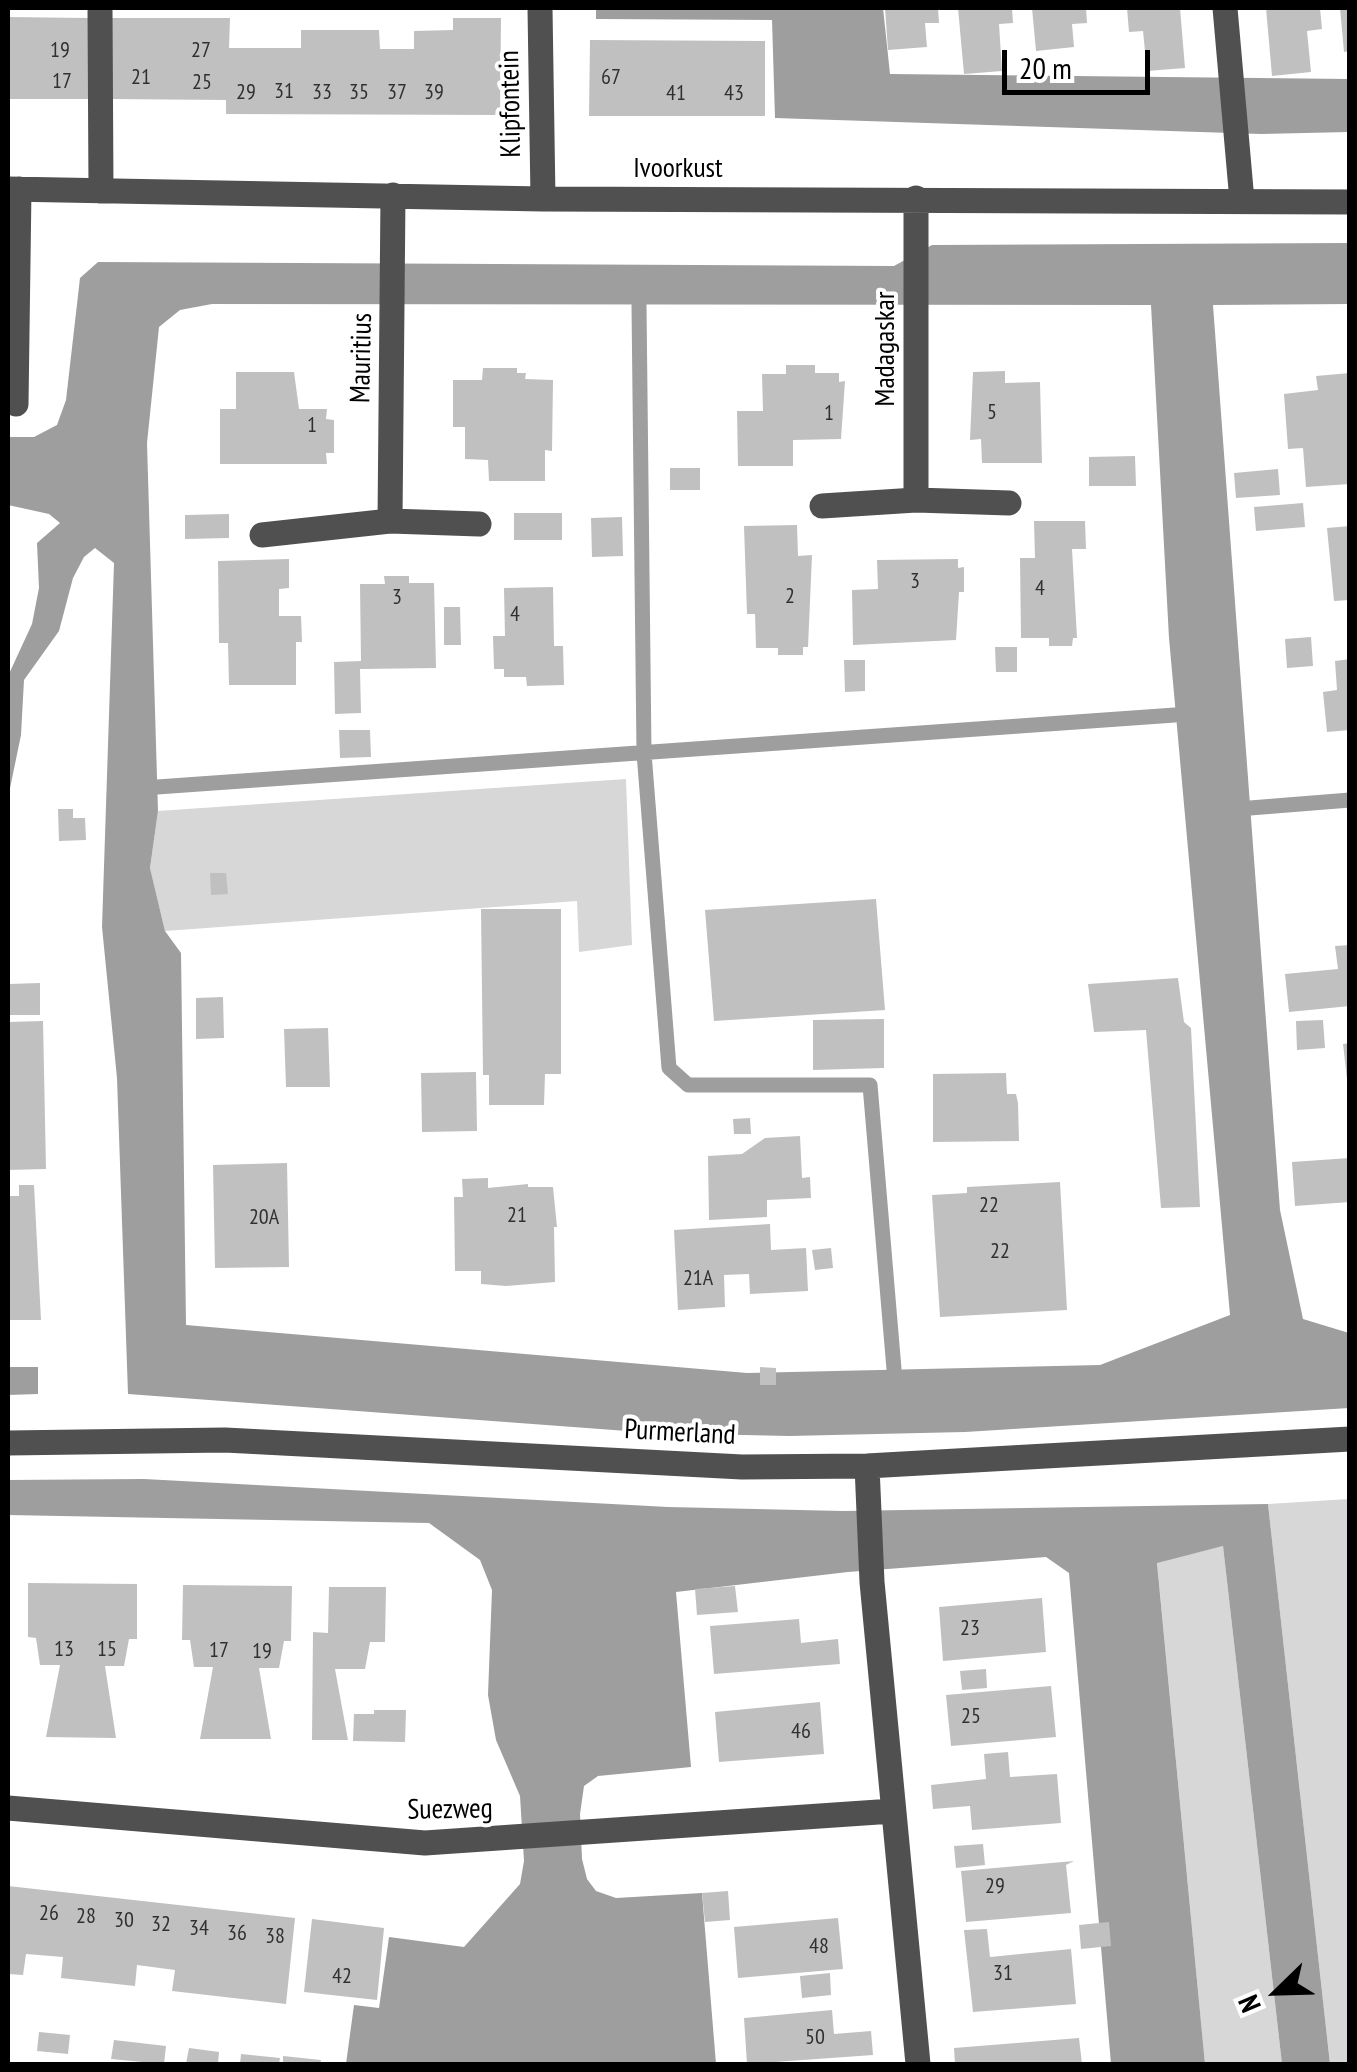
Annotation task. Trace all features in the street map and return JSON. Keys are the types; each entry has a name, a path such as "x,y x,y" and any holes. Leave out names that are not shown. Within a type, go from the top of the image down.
{"street":[{"path":"100,8 101,190"},
{"name":"Klipfontein","path":"540,8 543,200"},
{"path":"1225,8 1242,201"},
{"path":"13,189 16,404"},
{"name":"Ivoorkust","path":"13,189 543,200 1350,202"},
{"name":"Mauritius","path":"390,521 393,195"},
{"name":"Madagaskar","path":"916,198 916,500"},
{"path":"822,506 916,500 1009,503"},
{"path":"262,534 390,521 479,524"},
{"name":"Purmerland","path":"8,1443 225,1440 742,1466 867,1466 1350,1438"},
{"path":"867,1466 872,1582 918,2064"},
{"name":"Suezweg","path":"8,1808 425,1843 893,1811"}],"shaded area":[{"path":"596,8 883,8 890,74 1349,79 1349,132 1261,134 775,118 772,20 596,19"},
{"path":"1349,243 1349,304 1213,305 1280,1210 1303,1319 1349,1333 1349,1408 965,1432 789,1436 654,1433 128,1394 117,1078 102,927 114,563 95,548 84,557 73,578 59,631 24,680 21,735 8,798 8,676 32,624 39,588 37,543 60,523 49,514 8,505 8,437 34,437 57,425 66,400 80,278 98,262 894,266 932,245","holes":["212,304 1151,305 1169,638 1230,1315 1100,1365 747,1373 186,1325 181,953 165,931 150,868 158,811 147,443 159,327 180,310"]},
{"path":"626,779 632,945 579,952 577,901 165,931 150,868 158,811"},
{"path":"8,1367 38,1367 38,1394 8,1395"},
{"path":"144,1479 668,1507 843,1511 1268,1504 1330,2064 1282,2064 1223,1546 1157,1563 1205,2064 1111,2064 1069,1573 1046,1557 848,1572 676,1592 691,1767 598,1776 584,1786 580,1814 582,1859 587,1879 596,1891 616,1898 702,1893 716,2064 346,2064 354,2005 379,2008 389,1937 464,1947 520,1884 524,1861 520,1796 496,1740 488,1695 492,1590 480,1560 429,1523 8,1515 8,1480"},
{"path":"1349,1499 1349,2064 1330,2064 1268,1504"},
{"path":"1223,1546 1282,2064 1205,2064 1157,1562"}],"building":[{"path":"885,8 938,8 939,23 925,23 927,47 888,50"},
{"path":"958,8 1012,8 1013,23 999,24 1002,71 964,74"},
{"path":"1032,8 1086,8 1087,23 1072,24 1074,47 1036,51"},
{"path":"1127,8 1180,8 1185,68 1147,71 1143,31 1129,32"},
{"path":"1266,8 1320,8 1322,29 1307,31 1311,72 1272,76"},
{"path":"1340,8 1350,8 1350,51 1344,52"},
{"path":"8,17 89,18 89,99 8,99"},
{"path":"112,18 230,18 229,48 301,48 301,30 379,30 380,49 414,49 414,31 453,30 453,18 501,18 500,115 226,114 226,100 111,99"},
{"path":"590,40 765,41 765,116 589,116"},
{"path":"786,365 815,365 815,373 839,373 839,382 845,381 841,439 793,440 793,466 738,466 737,411 763,411 762,374 786,374"},
{"path":"483,368 517,368 517,373 526,373 525,379 553,380 552,451 545,450 545,481 489,481 488,460 465,459 465,427 453,427 453,380 482,380"},
{"path":"1005,371 1005,383 1040,382 1042,463 982,463 981,439 970,440 973,372"},
{"path":"236,372 294,372 299,409 327,409 326,419 334,420 334,453 326,453 327,464 220,464 220,409 236,409"},
{"path":"1350,373 1350,484 1306,487 1303,448 1288,449 1284,394 1318,390 1316,376"},
{"path":"1135,456 1136,486 1089,486 1089,457"},
{"path":"670,468 700,468 700,490 670,490"},
{"path":"1278,469 1280,495 1236,498 1234,473"},
{"path":"1303,503 1305,527 1256,531 1254,507"},
{"path":"514,513 562,513 562,540 514,540"},
{"path":"229,514 229,538 185,539 185,515"},
{"path":"622,517 623,556 592,557 591,518"},
{"path":"1034,521 1085,521 1086,549 1072,549 1077,638 1073,638 1072,646 1049,646 1049,638 1021,638 1020,558 1035,558"},
{"path":"797,525 798,556 812,555 808,647 803,647 803,655 778,655 778,648 756,648 755,614 747,614 744,526"},
{"path":"1350,526 1350,600 1334,601 1327,528"},
{"path":"289,559 289,588 279,589 279,616 301,616 302,642 296,642 296,685 229,685 228,643 219,643 218,561"},
{"path":"958,559 958,568 964,567 964,592 959,592 956,640 853,645 852,590 878,589 877,560"},
{"path":"384,576 409,576 409,583 434,583 436,668 360,669 361,713 335,714 334,662 361,661 360,584 385,584"},
{"path":"553,587 554,646 563,646 564,685 527,686 526,677 504,677 504,669 494,669 493,636 505,636 504,588"},
{"path":"444,607 460,607 461,645 444,645"},
{"path":"1311,637 1313,666 1287,668 1285,639"},
{"path":"995,647 1017,647 1017,672 996,672"},
{"path":"1350,659 1350,730 1327,732 1323,692 1337,690 1335,661"},
{"path":"844,660 865,660 865,691 845,692"},
{"path":"339,730 370,730 371,757 340,758"},
{"path":"58,809 73,809 73,818 85,818 86,840 59,841"},
{"path":"210,873 226,873 228,894 211,895"},
{"path":"876,899 885,1010 714,1021 705,910"},
{"path":"481,909 561,909 561,1074 545,1074 544,1105 489,1105 489,1075 483,1075"},
{"path":"1350,945 1350,1006 1289,1012 1285,974 1338,969 1335,946"},
{"path":"1178,978 1184,1022 1191,1028 1200,1207 1161,1208 1146,1030 1094,1032 1088,984"},
{"path":"40,983 40,1015 10,1015 9,984"},
{"path":"223,997 224,1038 196,1039 196,998"},
{"path":"884,1019 884,1068 813,1070 813,1020"},
{"path":"1323,1020 1325,1048 1297,1050 1296,1021"},
{"path":"43,1021 46,1169 8,1170 8,1022"},
{"path":"328,1028 330,1087 286,1087 284,1029"},
{"path":"1350,1043 1350,1079 1347,1079 1343,1044"},
{"path":"476,1072 477,1131 422,1132 421,1073"},
{"path":"1006,1073 1007,1094 1016,1094 1018,1103 1019,1141 933,1142 933,1074"},
{"path":"750,1118 751,1134 734,1134 733,1119"},
{"path":"800,1136 802,1178 810,1177 811,1198 767,1200 767,1217 709,1220 708,1156 742,1154 765,1138"},
{"path":"1350,1158 1350,1202 1295,1206 1292,1162"},
{"path":"287,1163 289,1267 215,1268 213,1165"},
{"path":"488,1178 488,1188 528,1184 553,1187 557,1227 555,1282 481,1284 481,1271 455,1271 454,1197 463,1197 462,1179"},
{"path":"1060,1182 1067,1310 940,1317 932,1195 967,1193 967,1187"},
{"path":"19,1185 34,1185 41,1320 8,1320 8,1196 19,1196"},
{"path":"770,1224 771,1250 806,1248 808,1291 750,1294 749,1274 724,1275 725,1307 678,1310 674,1230"},
{"path":"831,1248 833,1268 815,1270 812,1250"},
{"path":"760,1367 776,1368 776,1385 760,1385"},
{"path":"28,1583 137,1584 137,1639 129,1639 124,1666 105,1666 116,1738 46,1737 60,1665 40,1665 36,1638 28,1637"},
{"path":"183,1585 292,1586 291,1641 284,1641 279,1668 259,1668 271,1739 200,1739 213,1667 194,1667 190,1640 182,1640"},
{"path":"735,1586 738,1612 697,1615 695,1589"},
{"path":"329,1587 386,1587 385,1642 370,1642 365,1669 335,1669 348,1740 312,1740 313,1632 328,1633"},
{"path":"1042,1598 1046,1652 943,1661 939,1607"},
{"path":"799,1619 801,1643 838,1639 840,1664 714,1674 710,1626"},
{"path":"986,1669 987,1688 962,1690 960,1671"},
{"path":"1051,1686 1056,1737 951,1746 946,1695"},
{"path":"820,1702 824,1754 719,1762 715,1712"},
{"path":"374,1710 406,1710 405,1742 353,1741 354,1714 374,1714"},
{"path":"1008,1752 1010,1777 1057,1774 1061,1823 972,1830 970,1806 933,1809 931,1785 986,1779 984,1754"},
{"path":"983,1844 985,1865 956,1868 954,1846"},
{"path":"1074,1861 1066,1865 1071,1913 966,1922 961,1871"},
{"path":"8,1886 295,1918 286,2004 172,1991 175,1970 137,1965 135,1986 61,1978 63,1957 26,1954 23,1975 8,1974"},
{"path":"728,1891 730,1920 705,1922 702,1893"},
{"path":"838,1918 843,1969 738,1978 734,1927"},
{"path":"312,1919 384,1928 377,2000 304,1992"},
{"path":"1109,1922 1111,1946 1081,1949 1079,1925"},
{"path":"987,1929 990,1957 1071,1949 1076,2004 973,2012 964,1930"},
{"path":"830,1973 831,1995 802,1998 800,1976"},
{"path":"832,2010 834,2034 871,2031 873,2055 747,2064 744,2018"},
{"path":"39,2032 70,2035 68,2054 37,2051"},
{"path":"1079,2038 1082,2064 955,2064 954,2048"},
{"path":"114,2040 166,2046 164,2064 111,2059"},
{"path":"189,2048 219,2052 218,2064 186,2064"},
{"path":"241,2054 280,2058 279,2064 240,2064"},
{"path":"283,2056 321,2060 320,2064 283,2064"}],"waterway":[{"path":"639,305 644,753 669,1068 688,1085 870,1085 894,1369"},
{"path":"157,787 1175,715"},
{"path":"1250,808 1350,800"}]}
